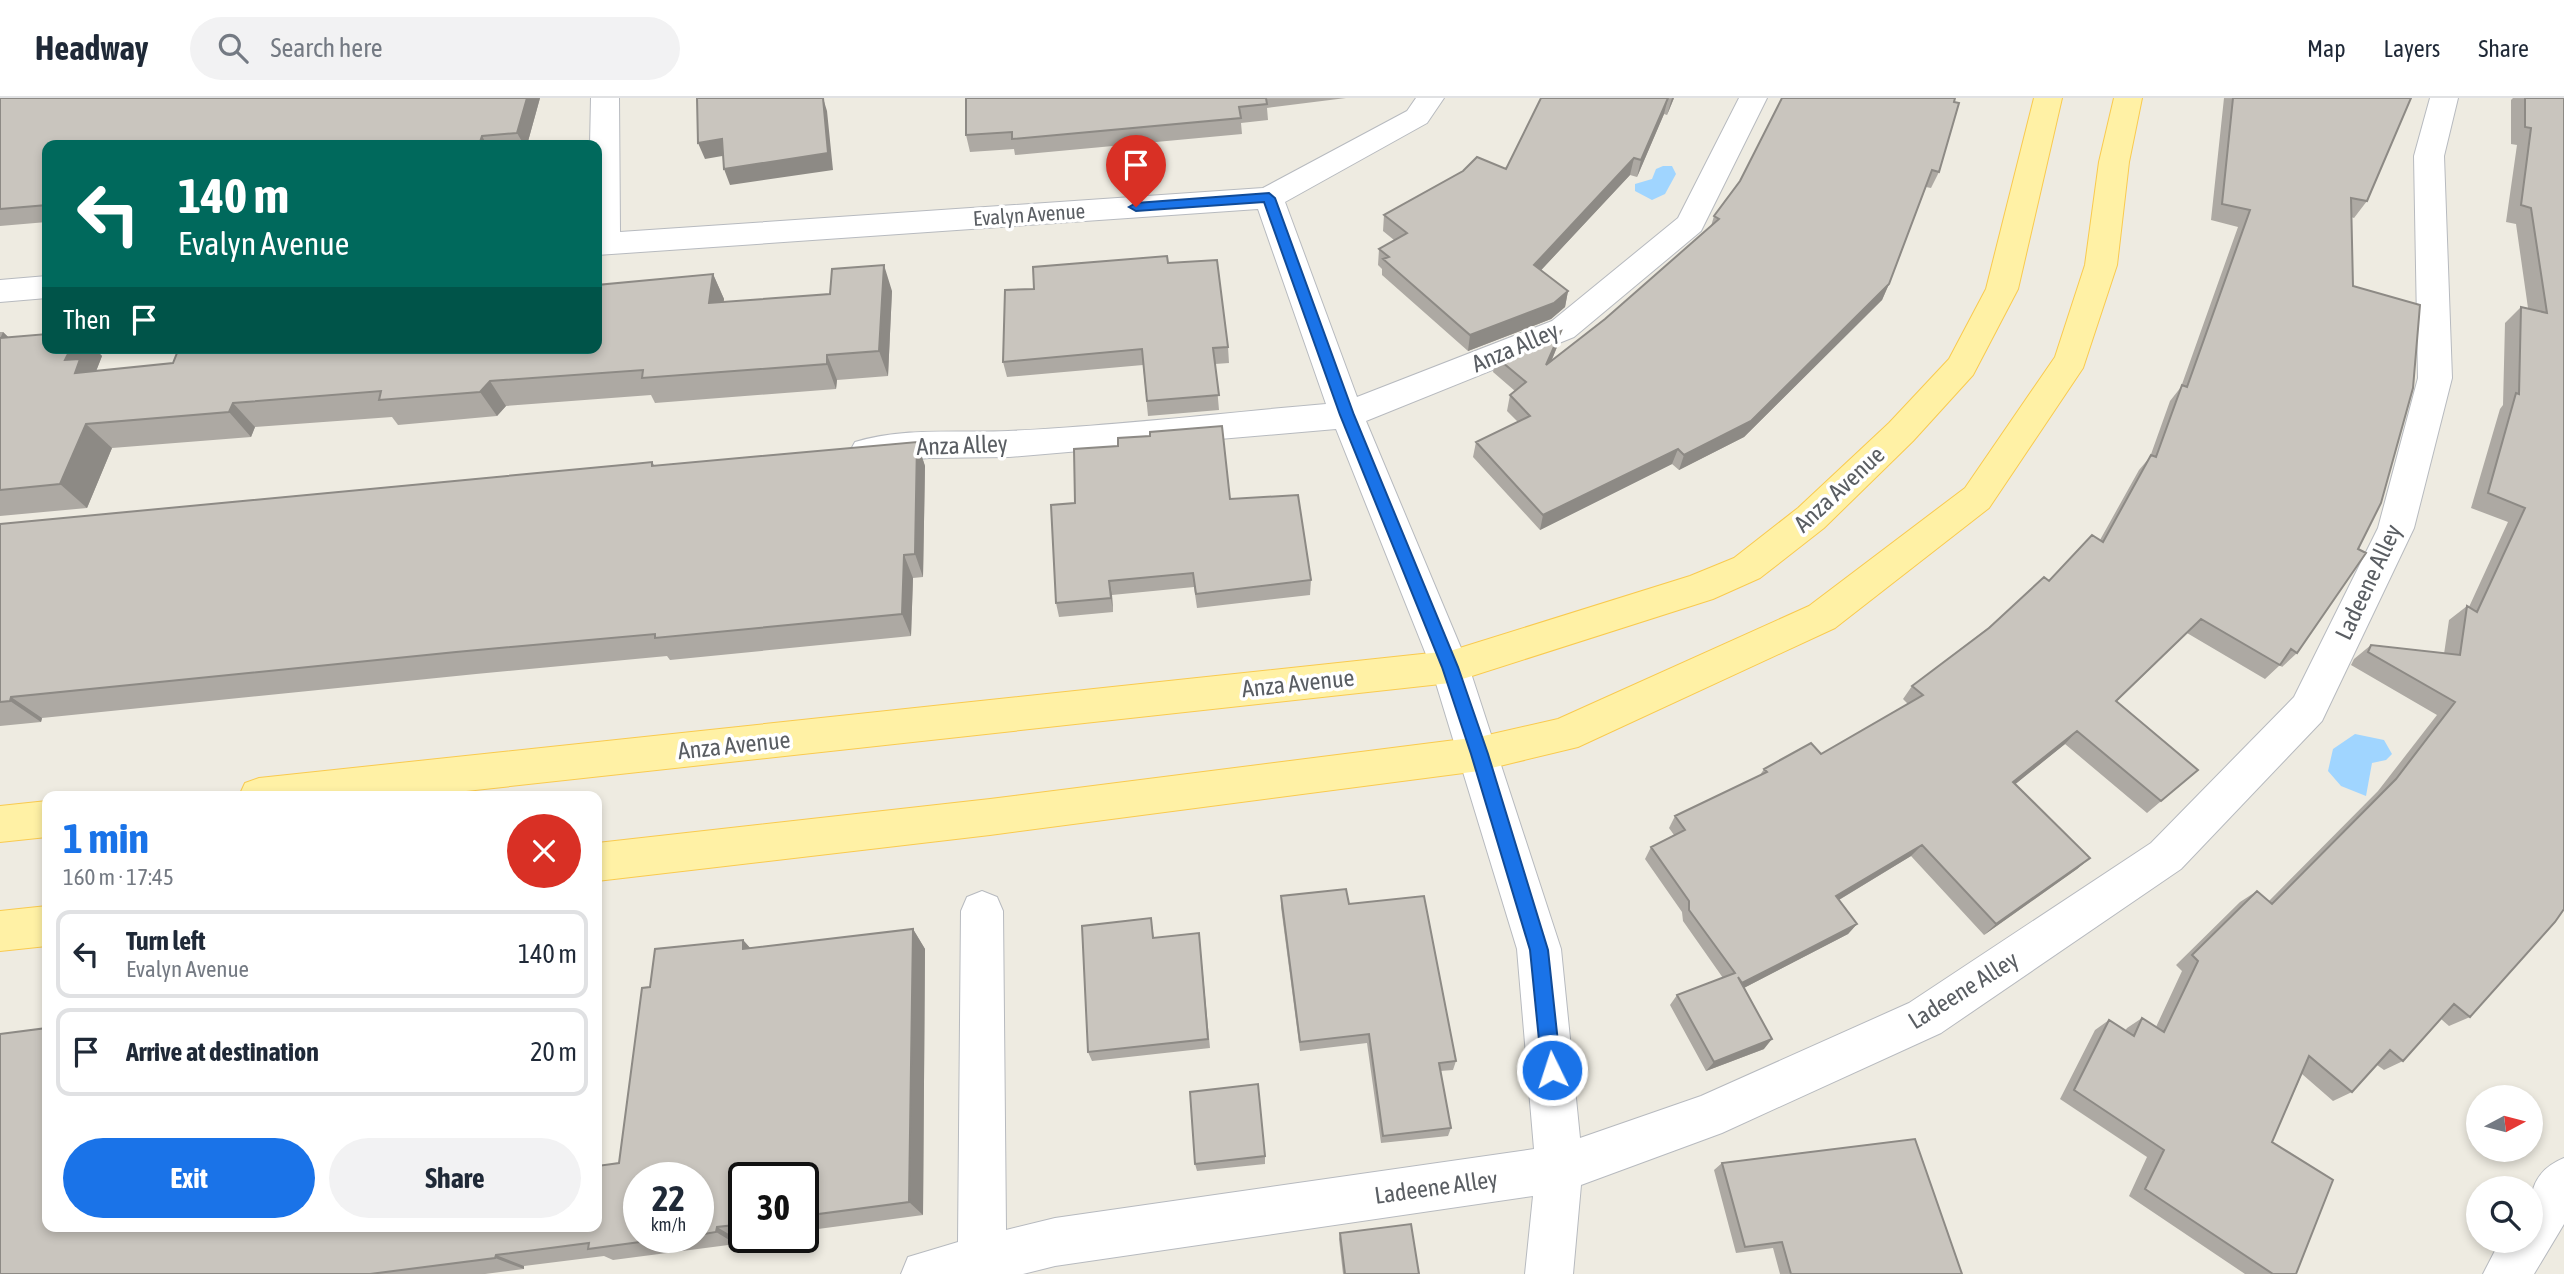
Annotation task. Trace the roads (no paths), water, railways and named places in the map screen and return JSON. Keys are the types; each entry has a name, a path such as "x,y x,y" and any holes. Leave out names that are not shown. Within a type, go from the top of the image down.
{"main road":[{"name":"Anza Avenue","path":"305,791 1450,667 1700,588 1747,568 1831,499 1901,432 1961,367 2002,289 2048,98"},
{"path":"602,861 990,817 1479,754 1564,734 1822,617 1977,498 2071,360 2101,265 2114,162 2128,98"},
{"path":"0,824 42,820"},
{"path":"0,931 42,927"}],"street":[{"path":"602,207 605,98"},
{"name":"Evalyn Avenue","path":"602,243 1269,198 1417,117 1430,98"},
{"name":"Anza Alley","path":"832,454 929,445 1009,444 1347,415 1563,329 1690,224 1753,98"},
{"name":"Ladeene Alley","path":"925,1274 1055,1242 1559,1169 1706,1116 1925,1018 2166,856 2308,709 2396,528 2435,378 2428,156 2444,98"},
{"path":"1269,198 1347,415 1450,667 1539,950 1548,1021 1559,1169 1549,1274"},
{"path":"0,291 42,287"},
{"path":"982,911 982,1260"},
{"path":"2543,1214 2564,1181"},
{"path":"2507,1274 2520,1253"}],"water":[{"path":"1672,166 1676,174 1665,194 1652,200 1635,191 1635,184 1652,179 1656,169"},
{"path":"2355,734 2384,740 2392,754 2386,760 2372,763 2366,796 2341,786 2328,771 2333,749"}]}
